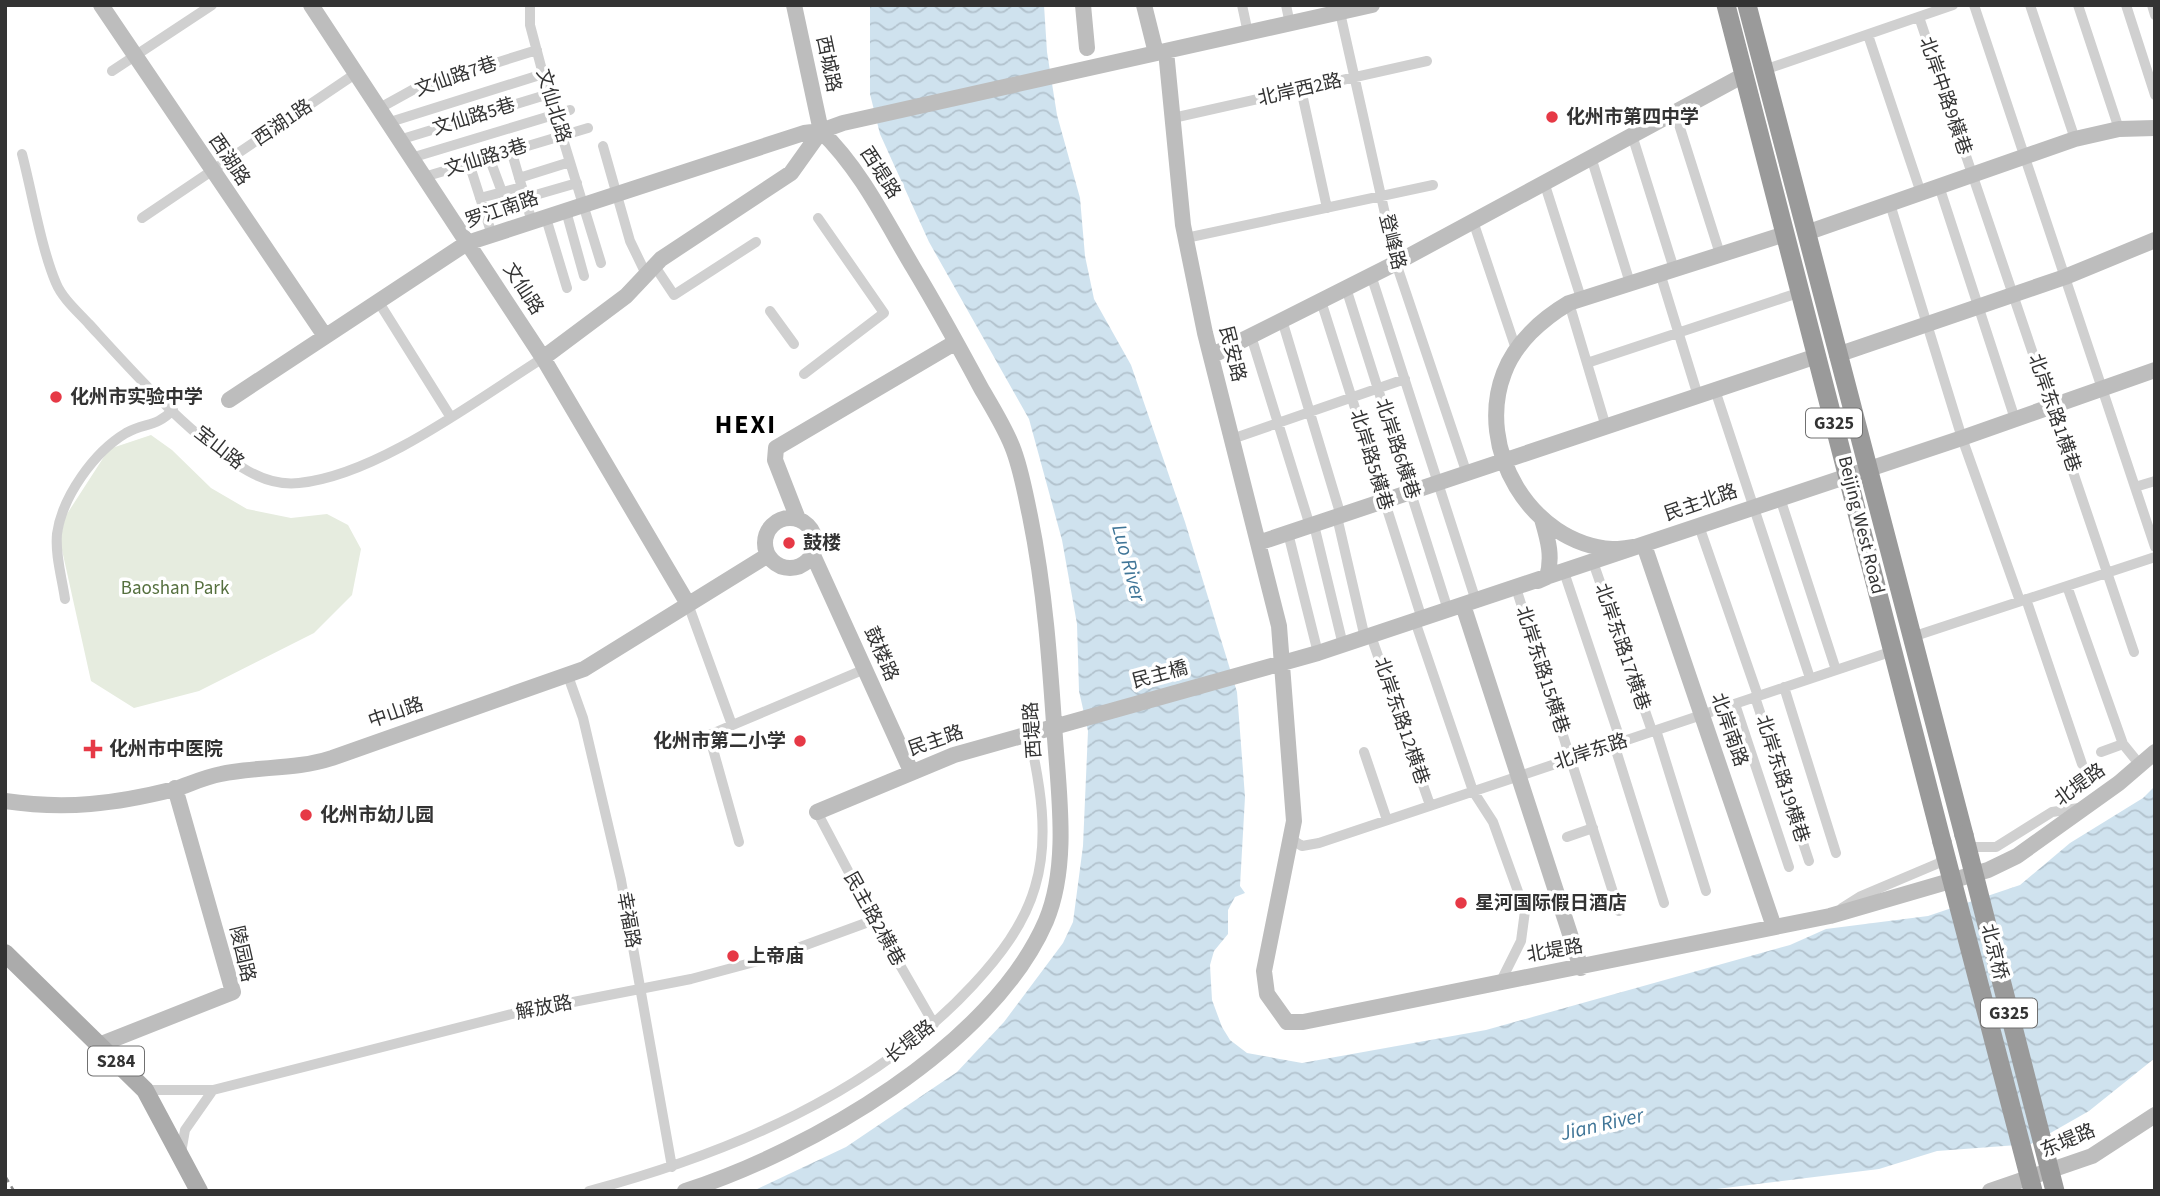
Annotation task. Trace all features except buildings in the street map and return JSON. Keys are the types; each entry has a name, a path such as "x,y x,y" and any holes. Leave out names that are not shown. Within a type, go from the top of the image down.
{"highway":[{"name":"Beijing West Road","path":"1726,5 1944,847"},
{"name":"Beijing West Road","path":"1747,5 1966,841"},
{"name":"北京桥","path":"1966,841 2054,1191"},
{"name":"北京桥","path":"1944,847 2033,1191"}],"main road":[{"name":"S284","path":"5,953 145,1090 199,1191"}],"street":[{"name":"西湖路","path":"101,5 325,336"},
{"path":"112,71 212,5"},
{"name":"文仙路","path":"311,5 543,358 688,604"},
{"name":"文仙北路","path":"530,5 530,25 543,74 601,263"},
{"name":"西城路","path":"794,5 821,131"},
{"path":"1083,5 1087,48"},
{"name":"民安路","path":"1144,5 1154,53 1173,118 1186,238 1211,356 1279,626 1280,664"},
{"path":"1242,5 1248,33"},
{"path":"1286,5 1290,24"},
{"name":"罗江南路","path":"229,400 467,243 804,133 1290,24 1339,9 1373,5"},
{"path":"1764,70 1953,5"},
{"path":"1974,5 2155,547"},
{"path":"2030,5 2075,139"},
{"path":"2078,5 2119,128"},
{"path":"2126,5 2155,95"},
{"path":"2152,5 2155,15"},
{"name":"登峰路","path":"1339,9 1396,263 1467,474"},
{"name":"北岸中路9橫巷","path":"1919,17 1972,175"},
{"path":"1868,35 1921,193"},
{"name":"文仙路7巷","path":"383,116 416,88 537,50"},
{"name":"北岸西2路","path":"1173,118 1427,61"},
{"name":"西湖1路","path":"142,218 355,74"},
{"path":"383,116 543,74"},
{"path":"1211,356 1396,263 1744,75"},
{"path":"1301,89 1327,208"},
{"name":"文仙路5巷","path":"399,140 549,94"},
{"path":"411,158 570,110"},
{"path":"1675,112 1720,254"},
{"name":"文仙路3巷","path":"424,177 588,128"},
{"path":"1806,233 2075,139 2119,128 2155,128"},
{"path":"543,358 626,296 650,270 791,173 821,131"},
{"name":"西堤路","path":"685,1191 757,1163 902,1083 959,1034 1017,971 1045,922 1056,882 1059,820 1044,590 1018,463 1012,445 956,342 872,195 838,147 821,131"},
{"path":"1632,135 1667,271 1678,333 1698,396"},
{"path":"603,146 630,241 650,270 674,295 756,242"},
{"path":"511,150 522,188 539,220 567,288"},
{"name":"宝山路","path":"22,154 56,284 106,342 173,410 219,452 260,477 288,483 318,479 363,463 450,416 543,358"},
{"path":"489,157 502,192"},
{"path":"1591,157 1630,282"},
{"path":"522,188 570,162"},
{"path":"469,163 492,235"},
{"name":"北岸东路1横巷","path":"1972,175 2134,652"},
{"path":"1544,182 1575,300 1587,363 1606,427"},
{"path":"480,198 522,188 577,183"},
{"path":"1186,238 1433,185"},
{"path":"1938,186 2015,419"},
{"path":"1890,204 1962,438 2082,764"},
{"path":"566,211 584,276"},
{"path":"804,374 884,313 818,218"},
{"path":"1473,221 1517,349"},
{"path":"1644,545 1612,549 1586,544 1571,538 1542,519 1524,501 1505,461 1497,414 1503,375 1517,349 1535,328 1575,300 1785,234"},
{"path":"1837,355 2064,277 2155,240"},
{"path":"1371,275 1438,483 1463,606 1581,968"},
{"name":"北岸路6橫巷","path":"1346,288 1410,492 1463,606"},
{"path":"1587,363 1801,292"},
{"path":"378,301 450,416"},
{"name":"北岸路5橫巷","path":"1321,301 1473,791 1493,822 1525,911 1521,941 1501,981"},
{"path":"770,311 793,344"},
{"name":"北岸东路12横巷","path":"1282,320 1339,517 1368,637 1430,805"},
{"path":"1251,336 1312,525 1343,645"},
{"path":"798,519 783,519 770,527 765,541 768,555 787,568 803,565 812,553 814,535 798,519 775,460 776,448 956,342"},
{"path":"1258,543 1817,356"},
{"name":"民主北路","path":"1260,669 1463,606 2155,370"},
{"path":"1232,439 1405,379"},
{"path":"1715,390 1810,678"},
{"path":"65,599 57,537 71,495 104,449 127,433 159,424 173,410"},
{"path":"2135,487 2155,481"},
{"path":"1780,498 1836,670"},
{"path":"1524,585 1547,577 1550,549 1542,519"},
{"name":"北岸东路19横巷","path":"1699,526 1809,861"},
{"path":"1288,533 1318,653"},
{"name":"北岸南路","path":"1644,545 1774,928"},
{"name":"鼓楼路","path":"812,553 911,771"},
{"name":"中山路","path":"5,801 42,806 86,807 175,788 221,774 317,763 568,676 645,634 768,555"},
{"path":"1912,637 2155,557"},
{"name":"北岸东路17横巷","path":"1593,562 1654,731 1706,891"},
{"path":"1564,572 1664,903"},
{"name":"北岸东路15横巷","path":"1524,585 1571,758 1619,911"},
{"path":"2067,586 2123,744 2140,765"},
{"path":"688,604 732,725"},
{"name":"北岸东路","path":"1297,843 1387,820 1893,651"},
{"name":"北堤路","path":"1280,664 1297,843 1286,856 1264,971 1267,993 1287,1022 1316,1020 1830,916 1989,870 2017,856 2155,752"},
{"path":"738,842 709,735 864,669"},
{"name":"民主橋","path":"1071,721 1260,669"},
{"name":"幸福路","path":"568,676 583,718 621,880 672,1167"},
{"path":"1784,687 1836,853"},
{"path":"1735,704 1789,867"},
{"name":"民主路","path":"817,812 911,771 1071,721"},
{"name":"长堤路","path":"589,1191 672,1167 756,1134 804,1110 898,1054 934,1024 997,958 1025,913 1036,885 1042,828 1036,765 1029,734"},
{"path":"2101,752 2123,744"},
{"path":"1364,752 1387,820"},
{"name":"陵园路","path":"99,1045 233,992 175,788"},
{"path":"1966,841 1996,847 2052,812 2084,808"},
{"name":"民主路2横巷","path":"817,812 874,920 934,1024"},
{"path":"1567,836 1593,828"},
{"path":"1830,916 1861,896 1939,863 1944,847"},
{"name":"解放路","path":"145,1090 213,1090 512,1014 640,990 749,964 874,920"},
{"path":"181,1153 185,1130 213,1090"},
{"name":"东堤路","path":"1994,1190 2092,1156 2155,1115"},
{"name":"东堤路","path":"2025,1191 2097,1165 2155,1128"}],"green space":[{"name":"Baoshan Park","path":"151,435 172,450 211,488 247,509 291,518 327,514 348,525 361,549 352,595 314,633 199,691 134,708 91,681 60,541 65,517 109,449"}],"water":[{"path":"870,5 1044,5 1047,52 1057,115 1080,198 1085,256 1094,299 1131,365 1185,522 1237,692 1245,797 1240,886 1245,893 1235,897 1228,910 1228,934 1214,951 1210,965 1212,1000 1230,1040 1247,1053 1302,1063 1486,1030 1790,945 1826,929 1928,916 2020,885 2070,843 2143,798 2155,786 2155,1058 2089,1111 2031,1144 1937,1151 1879,1169 1700,1191 753,1191 846,1147 957,1072 1004,1022 1063,943 1073,922 1083,846 1088,731 1079,691 1077,624 1062,540 1029,419 929,242 880,134 870,94"}],"railway":[{"path":"5,1176 14,1191"}],"place":[{"name":"化州市第四中学","path":"1552,117"},
{"name":"化州市实验中学","path":"56,397"},
{"name":"鼓楼","path":"789,543"},
{"name":"化州市第二小学","path":"800,741"},
{"name":"化州市中医院","path":"93,749"},
{"name":"化州市幼儿园","path":"306,815"},
{"name":"星河国际假日酒店","path":"1461,903"},
{"name":"上帝庙","path":"733,956"}],"district":[{"name":"HEXI","path":"746,424"}],"water label":[{"name":"Luo River","path":"1129,563"},
{"name":"Jian River","path":"1602,1124"}]}
